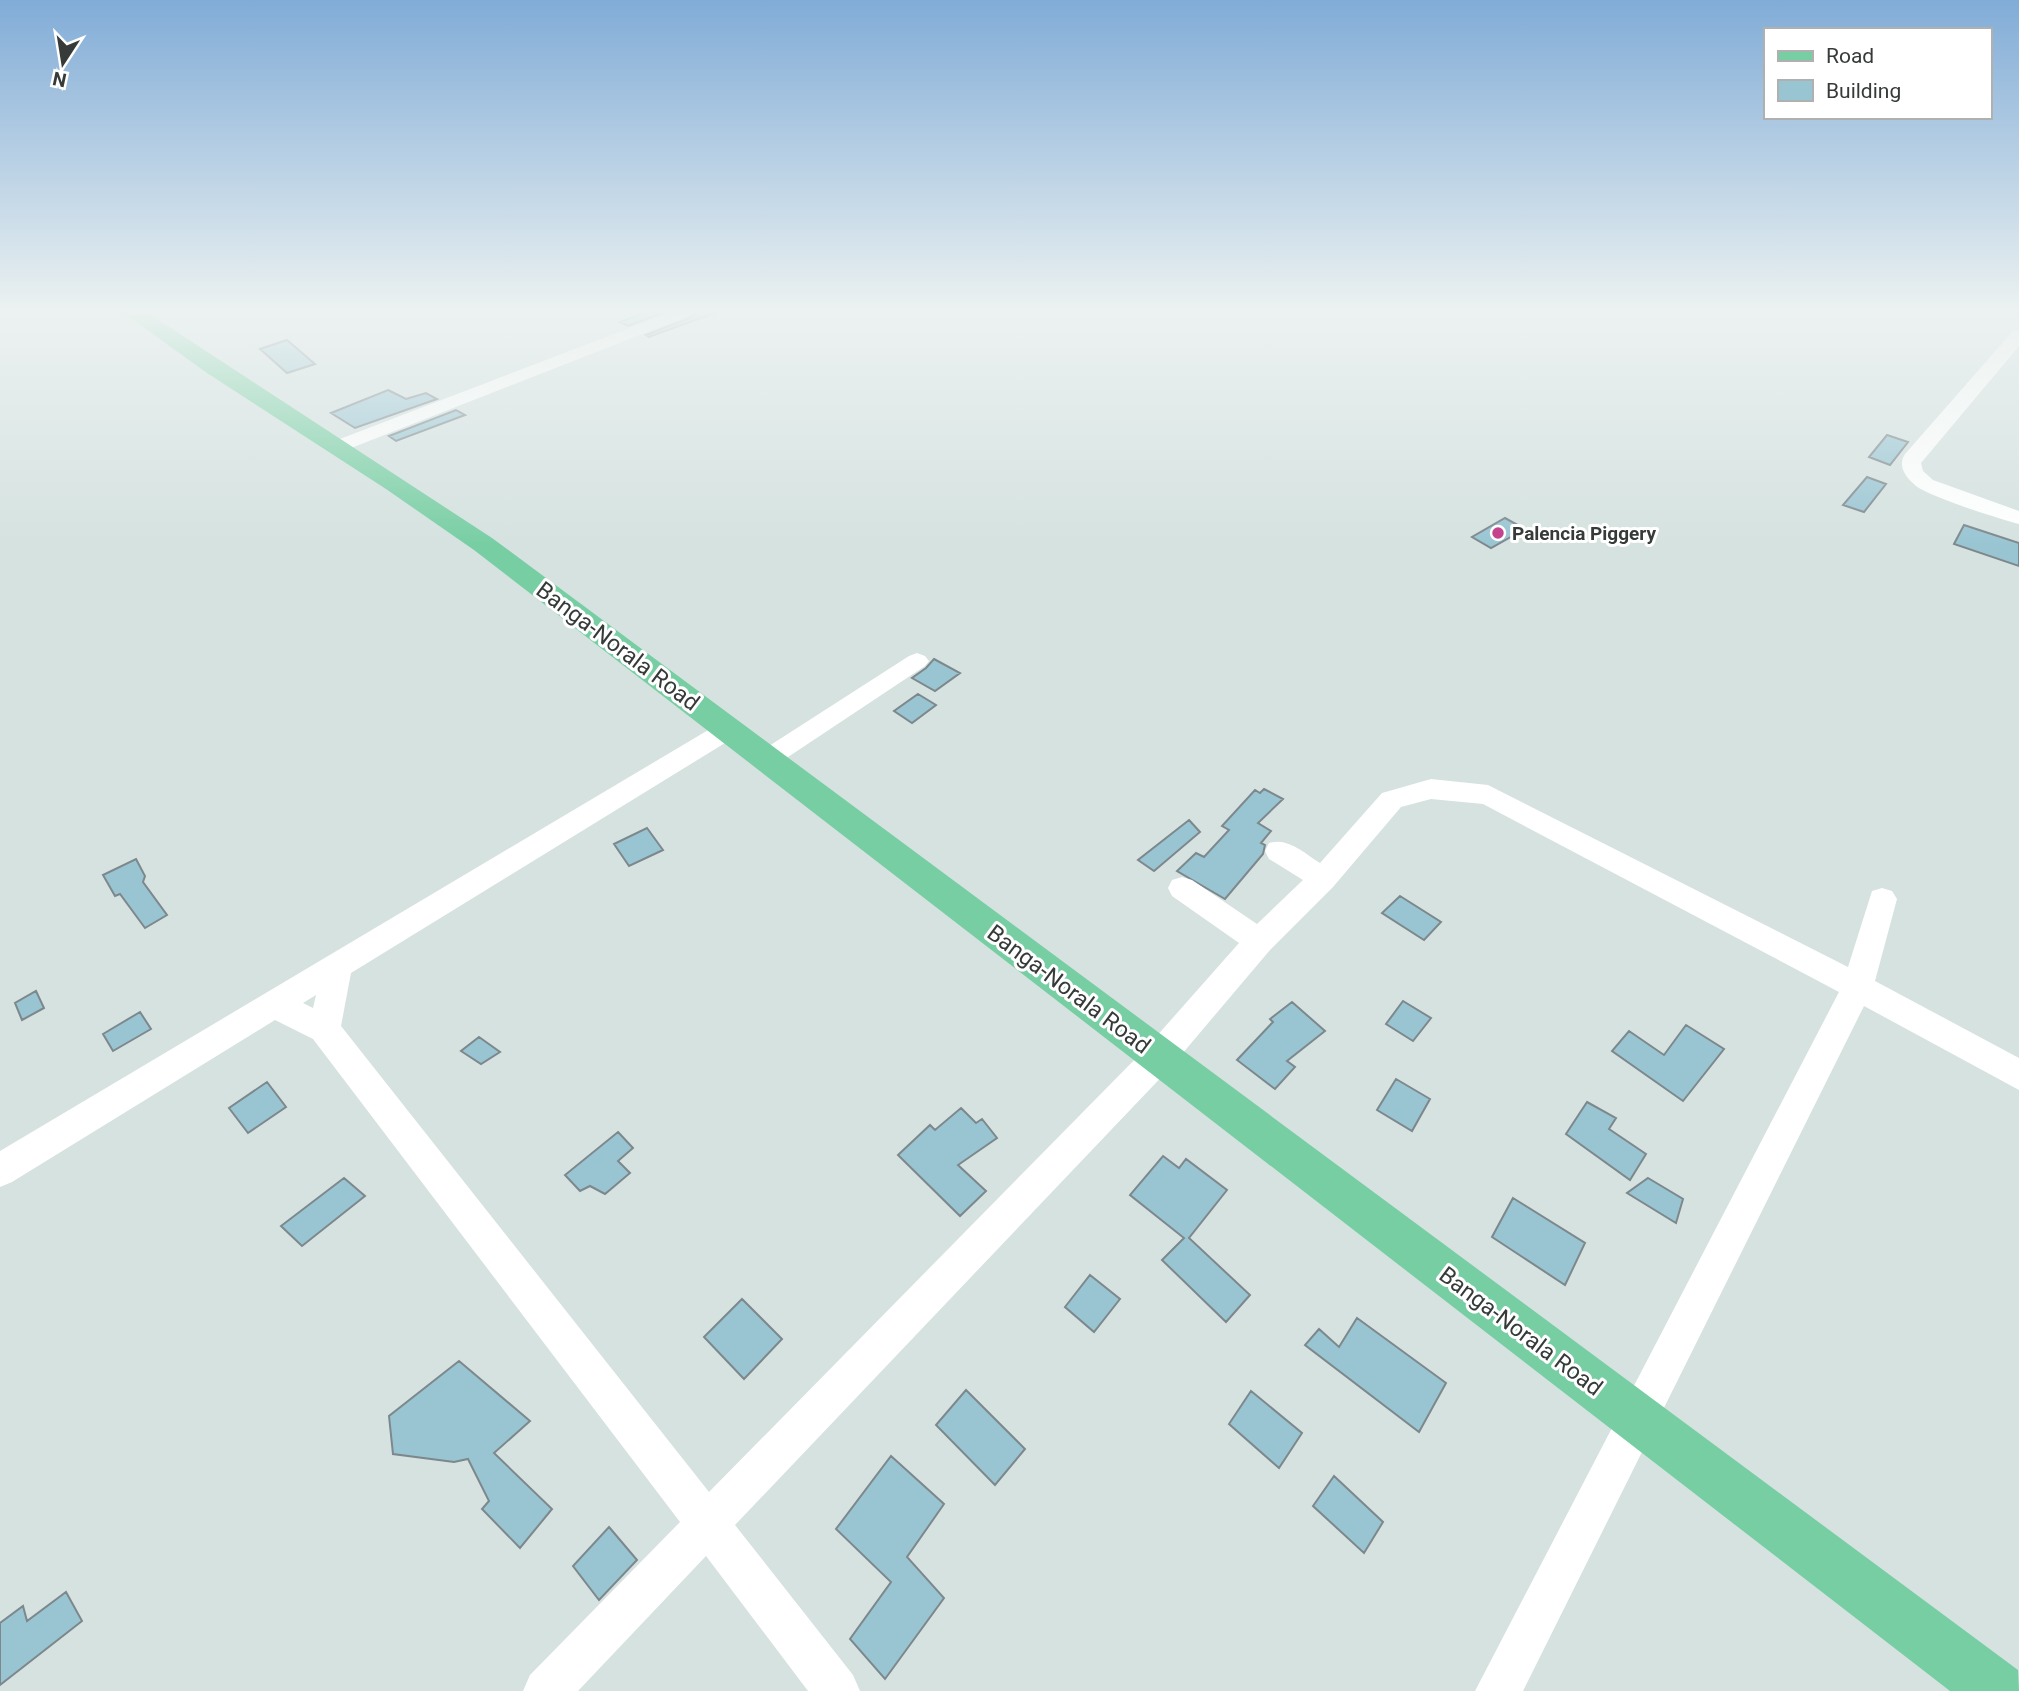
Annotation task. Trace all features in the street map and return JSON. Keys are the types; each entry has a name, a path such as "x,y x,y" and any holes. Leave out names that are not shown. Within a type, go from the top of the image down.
{"main road":[{"name":"Banga-Norala Road","path":"246,387 415,495 483,544 1997,1691"}],"street":[{"path":"340,446 489,387"},
{"path":"1974,387 1912,458 1914,474 1926,484 2019,518"},
{"path":"767,759 917,661"},
{"path":"0,1170 272,1003 729,729"},
{"path":"546,1691 1159,1057 1259,941 1323,879 1392,800 1431,789 1488,795 1858,987 2019,1075"},
{"path":"1279,851 1323,879"},
{"path":"1182,888 1259,941"},
{"path":"1499,1691 1858,987 1882,899"},
{"path":"324,1029 338,964"},
{"path":"272,1003 324,1029 837,1691"}],"building":[{"path":"388,390 406,399 426,393 437,399 355,428 331,413"},
{"path":"456,410 465,415 396,441 389,436"},
{"path":"1887,435 1908,442 1890,465 1869,457"},
{"path":"1867,477 1886,484 1864,512 1843,505"},
{"name":"Palencia Piggery","path":"1505,518 1525,529 1491,548 1472,537"},
{"path":"1964,525 2019,543 2019,566 1954,544"},
{"path":"934,659 960,673 935,691 912,678"},
{"path":"918,694 936,705 912,723 894,711"},
{"path":"1264,789 1283,799 1258,823 1271,831 1261,843 1265,845 1263,854 1225,899 1177,871 1196,853 1204,857 1229,830 1222,826 1255,790 1260,793"},
{"path":"1189,820 1200,832 1154,871 1138,860"},
{"path":"647,828 663,850 629,866 614,844"},
{"path":"136,859 145,876 143,882 167,915 145,928 120,894 115,896 103,875"},
{"path":"1400,896 1441,922 1424,940 1382,913"},
{"path":"36,991 44,1008 22,1020 15,1003"},
{"path":"1403,1001 1431,1018 1413,1041 1386,1024"},
{"path":"1292,1002 1325,1031 1287,1061 1295,1067 1275,1089 1237,1060 1273,1022 1270,1019"},
{"path":"140,1012 151,1029 113,1051 103,1034"},
{"path":"1686,1025 1724,1049 1683,1101 1612,1051 1629,1031 1664,1055"},
{"path":"479,1037 500,1052 481,1064 461,1051"},
{"path":"1396,1079 1430,1099 1412,1131 1377,1110"},
{"path":"267,1082 286,1107 248,1133 229,1108"},
{"path":"1587,1102 1616,1118 1609,1129 1646,1154 1630,1180 1566,1134"},
{"path":"961,1108 976,1123 982,1119 997,1138 958,1165 986,1191 960,1216 898,1155 930,1125 935,1130"},
{"path":"618,1132 633,1148 618,1161 630,1173 605,1194 590,1186 580,1191 565,1175"},
{"path":"1163,1156 1179,1168 1186,1159 1227,1190 1189,1238 1250,1295 1226,1322 1162,1260 1184,1238 1130,1195"},
{"path":"344,1178 365,1196 302,1246 281,1226"},
{"path":"1648,1178 1683,1199 1676,1223 1627,1193"},
{"path":"1513,1198 1585,1243 1565,1285 1492,1237"},
{"path":"1090,1275 1120,1299 1094,1332 1065,1307"},
{"path":"742,1299 782,1339 744,1379 704,1337"},
{"path":"1357,1318 1446,1383 1419,1432 1305,1345 1319,1329 1339,1347"},
{"path":"459,1361 530,1421 494,1453 552,1509 520,1548 482,1509 489,1501 468,1459 454,1462 393,1454 389,1416"},
{"path":"966,1390 1025,1449 995,1485 936,1425"},
{"path":"1251,1391 1302,1433 1279,1468 1229,1424"},
{"path":"891,1456 944,1504 907,1557 944,1598 885,1679 850,1639 891,1582 836,1529"},
{"path":"1334,1476 1383,1522 1364,1553 1313,1506"},
{"path":"609,1527 637,1560 599,1600 573,1566"},
{"path":"66,1592 82,1621 0,1685 0,1623 23,1606 27,1621"}],"place":[{"name":"Palencia Piggery","path":"1498,533"}]}
